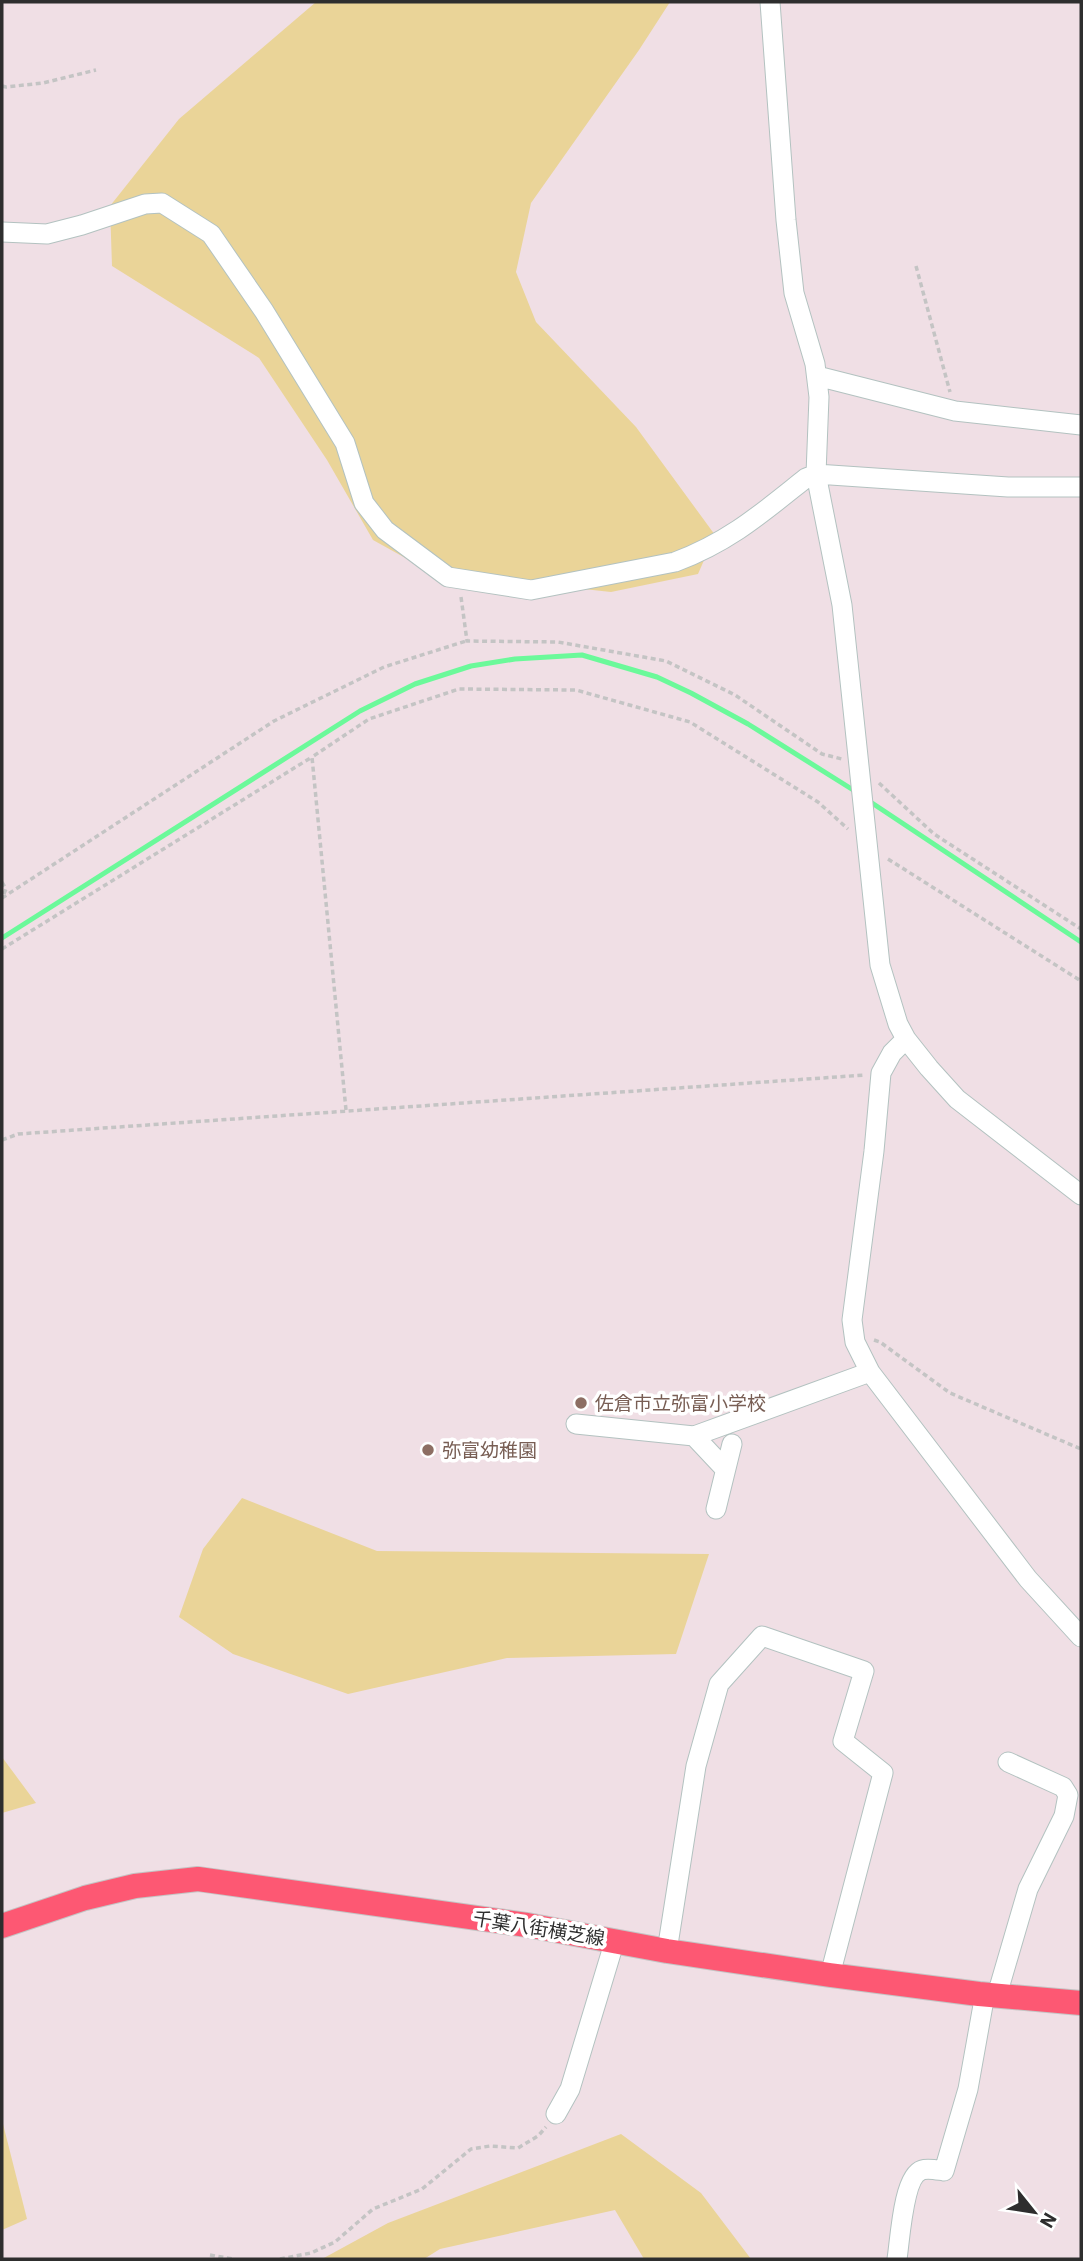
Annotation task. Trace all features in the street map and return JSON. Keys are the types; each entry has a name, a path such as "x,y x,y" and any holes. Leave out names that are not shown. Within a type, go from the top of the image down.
{"main road":[{"name":"千葉八街横芝線","path":"2,1926 85,1898 135,1886 198,1879 500,1921 667,1951 830,1975 1081,2003"}],"street":[{"path":"770,2 794,293 816,364 819,397 816,474 842,605 880,965 889,998 906,1039 957,1099 1081,1195"},
{"path":"2,232 47,234 145,204 162,203 211,234 264,311 345,443 364,503 385,530 448,577 459,580 531,590 675,562 695,555 737,533 806,478 816,474 1008,487 1081,487"},
{"path":"817,376 956,411 1081,425"},
{"path":"906,1039 892,1053 881,1073 874,1151 852,1320 855,1342 870,1372 1028,1579 1081,1637"},
{"path":"576,1424 694,1436 870,1372"},
{"path":"694,1436 725,1468"},
{"path":"716,1509 732,1444"},
{"path":"667,1951 696,1766 719,1684 762,1636 864,1671 843,1741 883,1773 830,1975"},
{"path":"897,2259 907,2189 916,2174 924,2169 944,2171 968,2090 991,1995 1028,1889 1064,1816 1068,1795 1063,1787 1008,1762"},
{"path":"556,2114 570,2089 615,1940"}],"path":[{"path":"2,86 43,83 96,70"},
{"path":"916,266 956,411"},
{"path":"459,580 467,641"},
{"path":"2,882 6,889 2,898 274,721 384,667 467,641 558,642 666,661 735,695 822,754 860,764 934,834 1081,929"},
{"path":"2,949 369,719 459,689 576,690 690,722 818,802 867,846 1081,981"},
{"path":"312,757 346,1111"},
{"path":"2,1140 18,1133 881,1073"},
{"path":"855,1342 869,1339 880,1342 950,1393 1081,1449"},
{"path":"280,2259 311,2253 335,2242 373,2210 422,2189 471,2149 490,2146 518,2148 538,2136 556,2114"},
{"path":"210,2255 233,2259"}],"shaded area":[{"path":"316,2 670,2 531,203 516,272 536,322 636,427 715,535 698,574 611,592 483,578 418,565 373,540 327,460 259,358 112,266 110,206 179,119"},
{"path":"242,1498 377,1551 709,1554 676,1654 507,1658 348,1694 233,1654 179,1617 203,1549"},
{"path":"2,1757 36,1803 2,1813"},
{"path":"2,2120 27,2219 2,2230"},
{"path":"621,2134 701,2193 751,2259 644,2259 615,2210 440,2249 424,2259 322,2259 388,2223"}],"waterway":[{"path":"2,938 360,711 415,684 471,666 515,659 582,655 657,677 748,724 858,793"},
{"path":"869,801 1081,942"}],"place":[{"name":"佐倉市立弥富小学校","path":"581,1403"},
{"name":"弥富幼稚園","path":"428,1450"}]}
